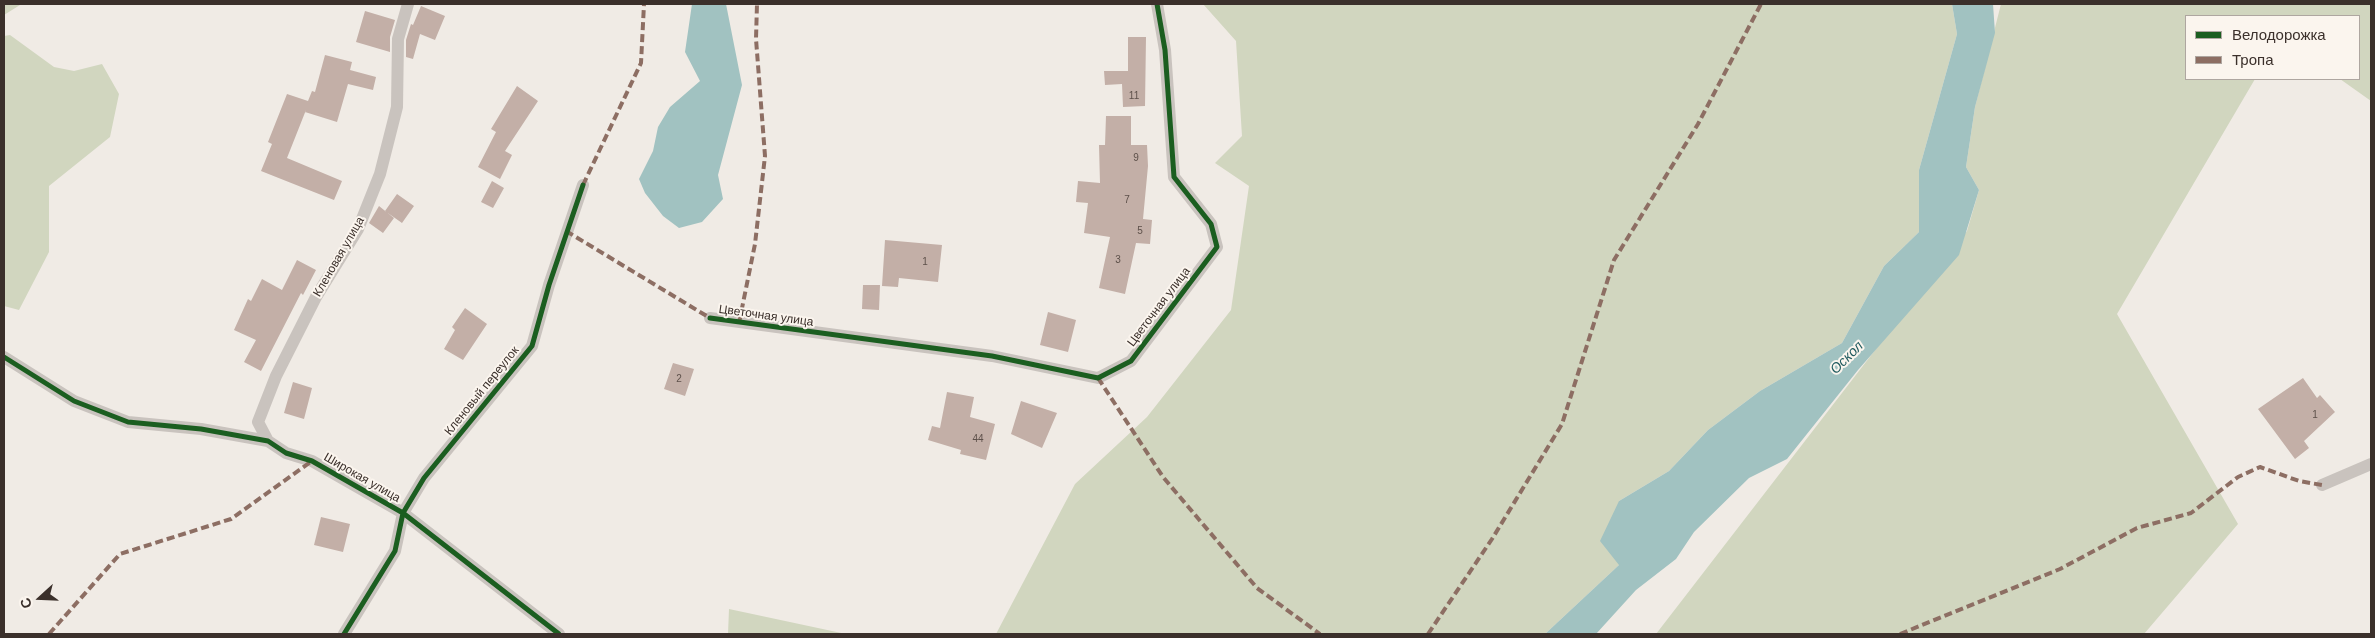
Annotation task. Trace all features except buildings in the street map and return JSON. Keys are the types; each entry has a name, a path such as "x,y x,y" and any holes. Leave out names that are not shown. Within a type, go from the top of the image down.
{"street":[{"name":"Кленовая улица","path":"268,441 258,422 276,376 316,297 358,229 380,174 397,107 398,39 408,4"},
{"name":"Цветочная улица","path":"710,318 992,356 1098,378 1131,362 1216,247 1211,224 1174,177 1165,50 1157,4"},
{"name":"Кленовый переулок","path":"403,513 424,478 532,346 549,285 583,185"},
{"path":"4,357 74,401 128,422 201,429 268,441"},
{"name":"Широкая улица","path":"268,441 286,453 312,461 403,513 395,551 344,634"},
{"path":"2322,485 2371,464"},
{"path":"403,513 559,634"}],"green space":[{"path":"4,4 30,4 20,5 4,15"},
{"path":"1203,4 1952,4 1957,34 1919,170 1919,232 1884,266 1842,343 1760,391 1708,430 1669,471 1619,501 1619,565 1545,634 996,634 1075,484 1147,417 1231,310 1249,186 1215,163 1242,136 1236,41"},
{"path":"2001,4 2371,4 2371,101 2341,80 2360,80 2360,15 2185,15 2185,80 2254,80 2117,314 2238,524 2144,634 1656,634 1967,231 1979,190 1966,167 1975,107"},
{"path":"10,35 54,67 74,71 102,64 119,94 110,137 49,186 49,252 19,310 4,306 4,36"},
{"path":"729,609 846,634 728,634"}],"water":[{"path":"692,4 726,4 742,85 718,175 723,199 702,222 679,228 663,216 645,193 639,179 653,151 658,127 670,107 700,81 685,52"},
{"name":"Оскол","path":"1952,4 1993,4 1995,33 1975,107 1966,167 1979,190 1959,255 1858,370 1787,459 1749,478 1694,532 1676,559 1636,590 1596,634 1545,634 1619,565 1600,541 1619,501 1669,471 1708,430 1760,391 1842,343 1884,266 1919,232 1919,170 1957,34"}],"marked path":[{"path":"583,185 641,63 644,4"},
{"path":"739,323 755,244 765,156 756,39 757,4"},
{"path":"1428,634 1492,539 1562,424 1614,260 1698,124 1761,4"},
{"path":"566,231 710,318"},
{"path":"1098,378 1163,477 1257,588 1320,634"},
{"path":"49,634 120,554 231,519 312,461"},
{"path":"1900,634 2060,569 2137,528 2191,513 2238,477 2260,467 2299,481 2322,485"}],"cycle path":[{"path":"710,318 992,356 1098,378 1131,361 1217,247 1211,224 1174,177 1165,50 1157,4"},
{"path":"559,634 403,513 424,478 532,346 549,285 583,185"},
{"path":"4,357 74,401 128,422 201,429 268,441 286,453 312,461 403,513 395,551 344,634"}]}
